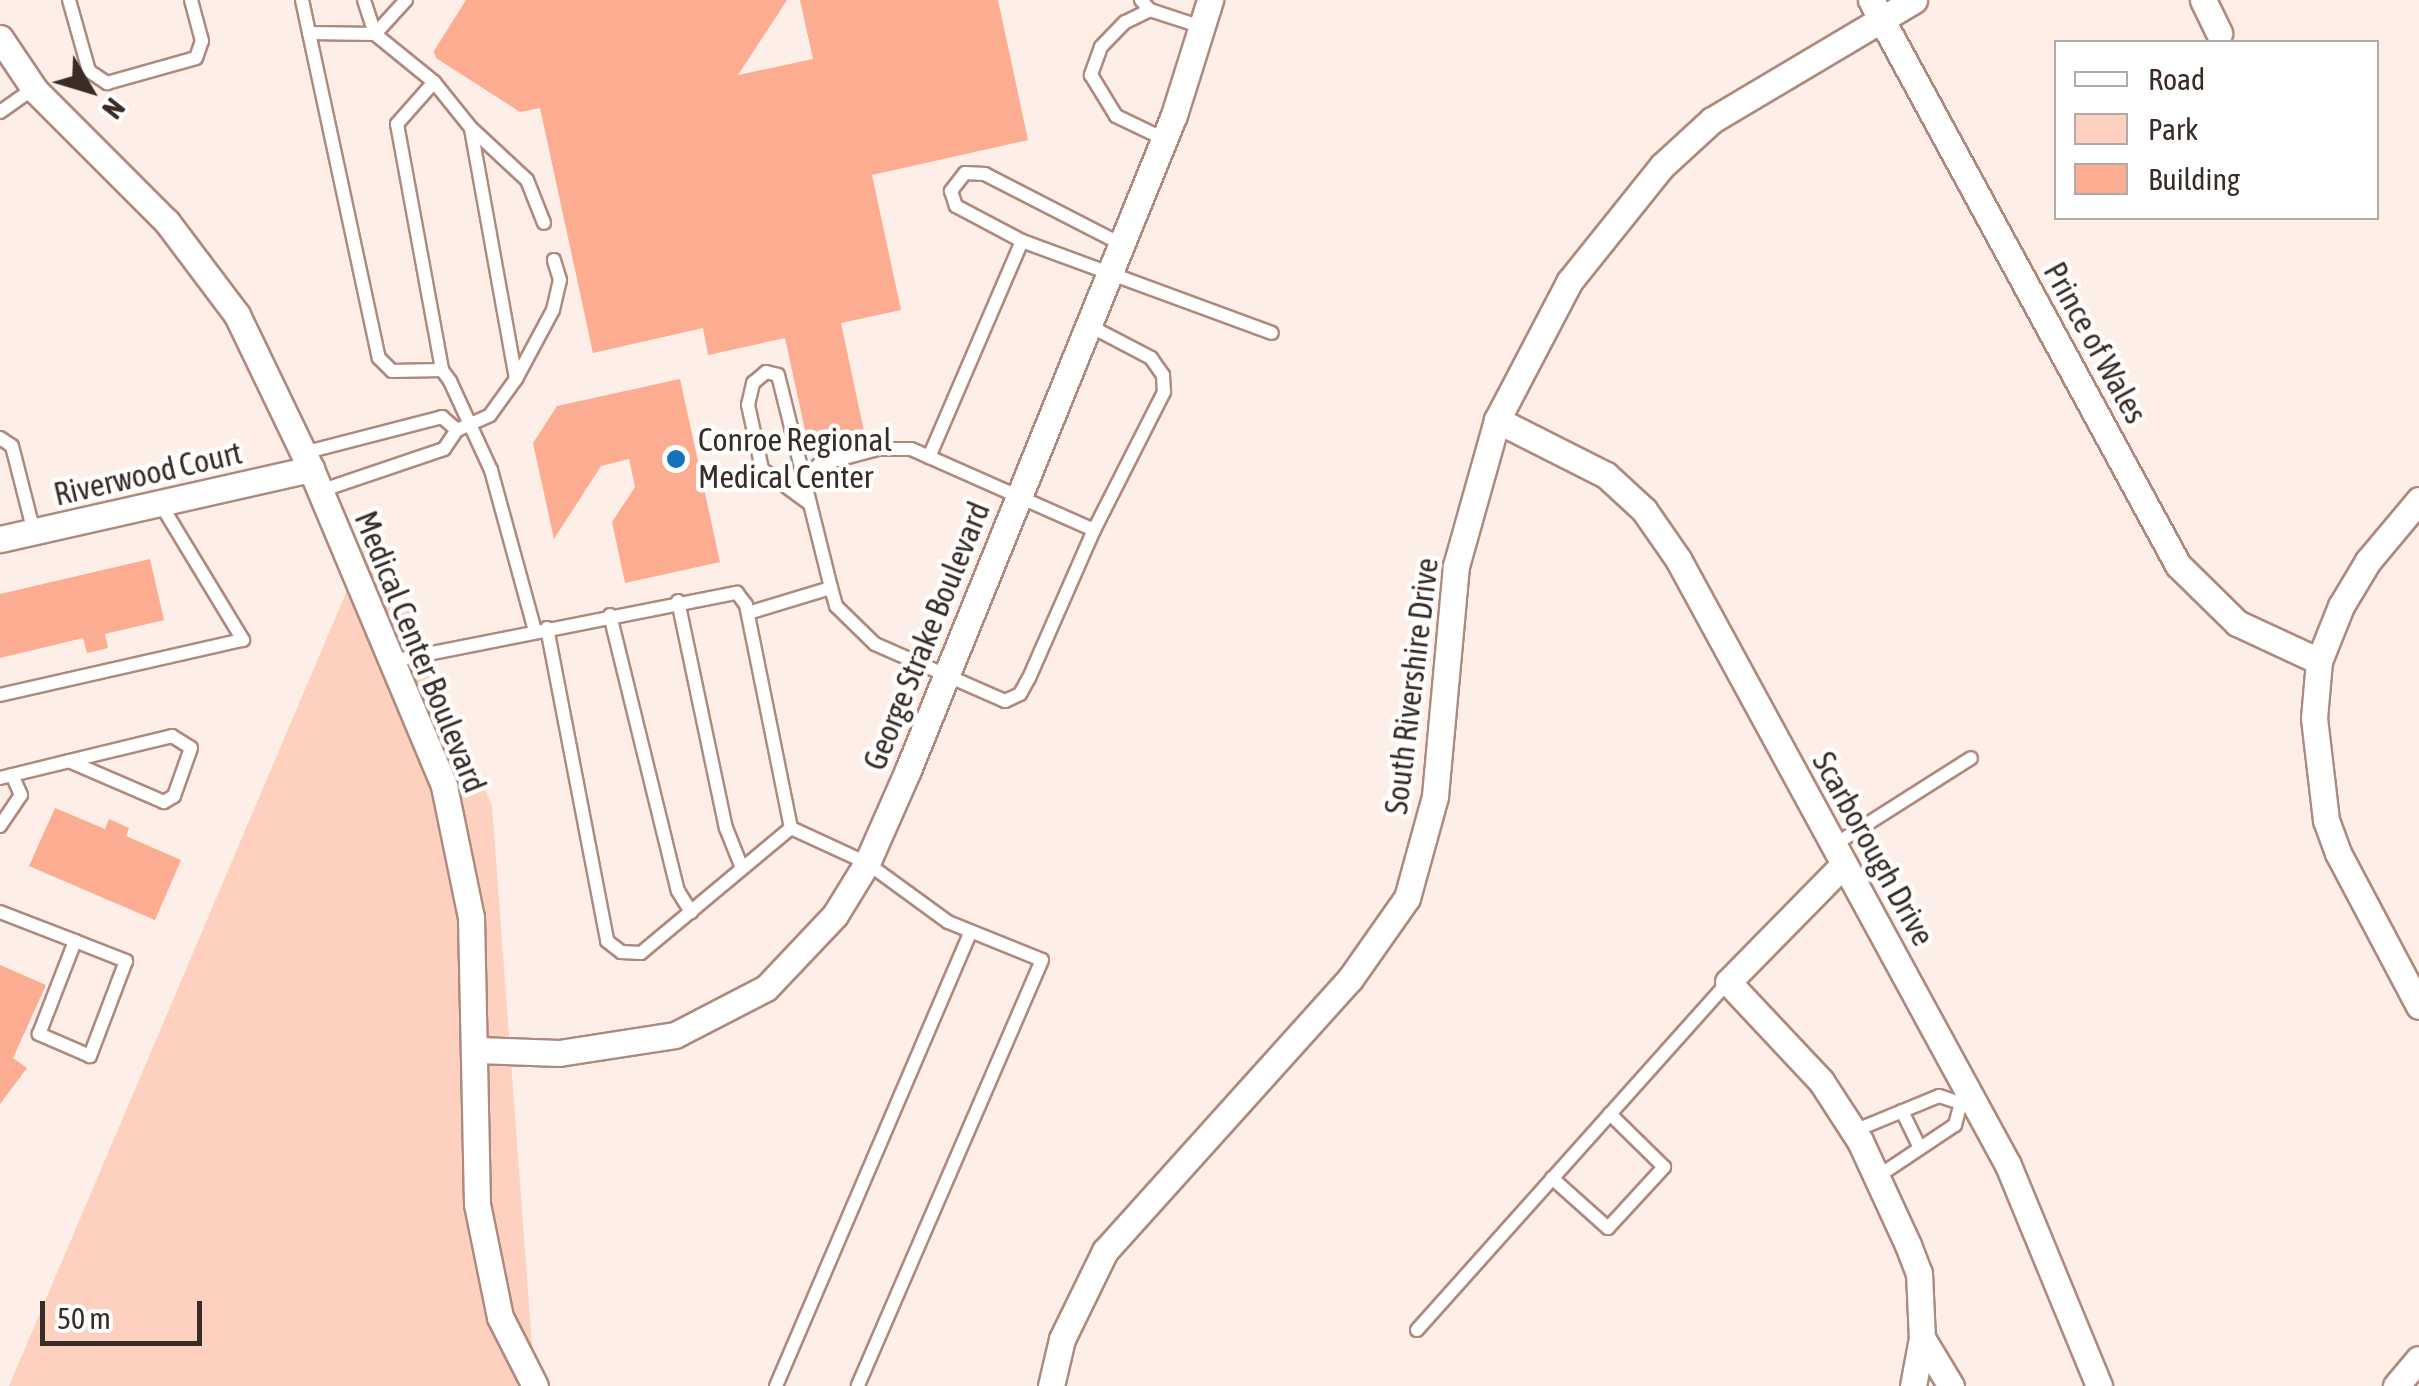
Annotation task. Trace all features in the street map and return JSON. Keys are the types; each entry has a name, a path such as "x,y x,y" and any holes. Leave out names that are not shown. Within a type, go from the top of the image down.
{"street":[{"name":"George Strake Boulevard","path":"478,1050 613,1049 717,1018 800,958 867,862 1164,139 1210,0"},
{"name":"South Rivershire Drive","path":"1052,1386 1062,1340 1105,1250 1350,979 1407,898 1435,796 1456,566 1497,420 1569,282 1662,166 1712,120 1876,8 1914,0"},
{"path":"2203,0 2220,34"},
{"name":"Prince of Wales","path":"1876,8 2178,565 2237,623 2319,662"},
{"name":"Medical Center Boulevard","path":"0,38 34,88 206,269 268,372 444,786 471,917 478,1050 477,1204 500,1316 535,1386"},
{"name":"Scarborough Drive","path":"1497,420 1606,475 1644,510 1839,855 1966,1100 2008,1165 2099,1386"},
{"name":"Riverwood Court","path":"0,539 311,471"},
{"path":"2419,500 2368,560 2319,662 2314,718 2326,820 2411,974 2419,1006"},
{"path":"1839,855 1728,982 1791,1042 1854,1131 1877,1177 1918,1273 1922,1338 1913,1386"},
{"path":"1922,1338 1951,1386"},
{"path":"2396,1386 2419,1359"}],"lane":[{"path":"70,0 89,71 107,82 196,58 202,41 191,0"},
{"path":"302,0 379,358 392,371 442,370"},
{"path":"364,0 375,34 434,82 471,128 527,180 544,223"},
{"path":"309,33 375,34 406,0"},
{"path":"1164,139 1116,116 1090,75 1101,47 1145,5 1202,28"},
{"path":"434,82 397,124 442,370 491,470 541,630 607,942 621,952 641,953 791,828"},
{"path":"0,112 34,88"},
{"path":"471,128 516,379"},
{"path":"1122,244 985,174 965,173 950,191 956,206 1022,241 1108,278 1152,285 1272,333"},
{"path":"929,457 1022,241"},
{"path":"311,471 444,449 457,430 490,415 516,379 553,310 560,280 554,260"},
{"path":"810,504 762,468 748,405 753,383 766,372 778,375 836,606 875,644 944,680 1005,701 1020,694 1094,530 1164,392 1163,376 1150,358 1088,326"},
{"path":"311,471 442,416 457,430"},
{"path":"0,438 12,446 34,533"},
{"path":"818,465 878,449 929,457 1094,530"},
{"path":"0,695 243,640 162,506"},
{"path":"748,613 831,588"},
{"path":"392,661 678,600 737,593 748,613 791,828"},
{"path":"678,600 726,828 742,868"},
{"path":"610,615 678,891 690,912"},
{"path":"0,826 21,795 6,776 172,736 191,748 174,796 164,802 69,761"},
{"path":"1839,855 1971,758"},
{"path":"791,828 867,862 890,884 971,932 1042,960 858,1386"},
{"path":"0,912 126,961 90,1056 39,1034 74,941"},
{"path":"776,1386 971,932"},
{"path":"1417,1330 1728,982"},
{"path":"1854,1131 1940,1096 1966,1100 1955,1125 1877,1177"},
{"path":"1902,1111 1908,1136 1920,1148"},
{"path":"1552,1178 1608,1228 1664,1167 1610,1114"}],"green space":[{"path":"377,520 492,806 535,1386 9,1386"}],"building":[{"path":"466,0 787,0 738,75 813,59 800,0 998,0 1028,140 872,175 901,310 841,323 866,441 810,453 785,338 708,355 703,328 593,353 540,108 520,112 436,58 434,51"},
{"path":"680,379 720,562 625,583 612,522 635,487 629,459 601,466 554,539 533,443 557,406"},
{"path":"150,559 164,620 105,634 108,648 87,653 83,638 0,658 0,594"},
{"path":"55,808 105,829 109,819 129,828 126,836 181,860 155,920 29,866"},
{"path":"0,965 46,985 13,1058 27,1068 0,1104"}],"place":[{"name":"Conroe Regional Medical Center","path":"676,459"}]}
